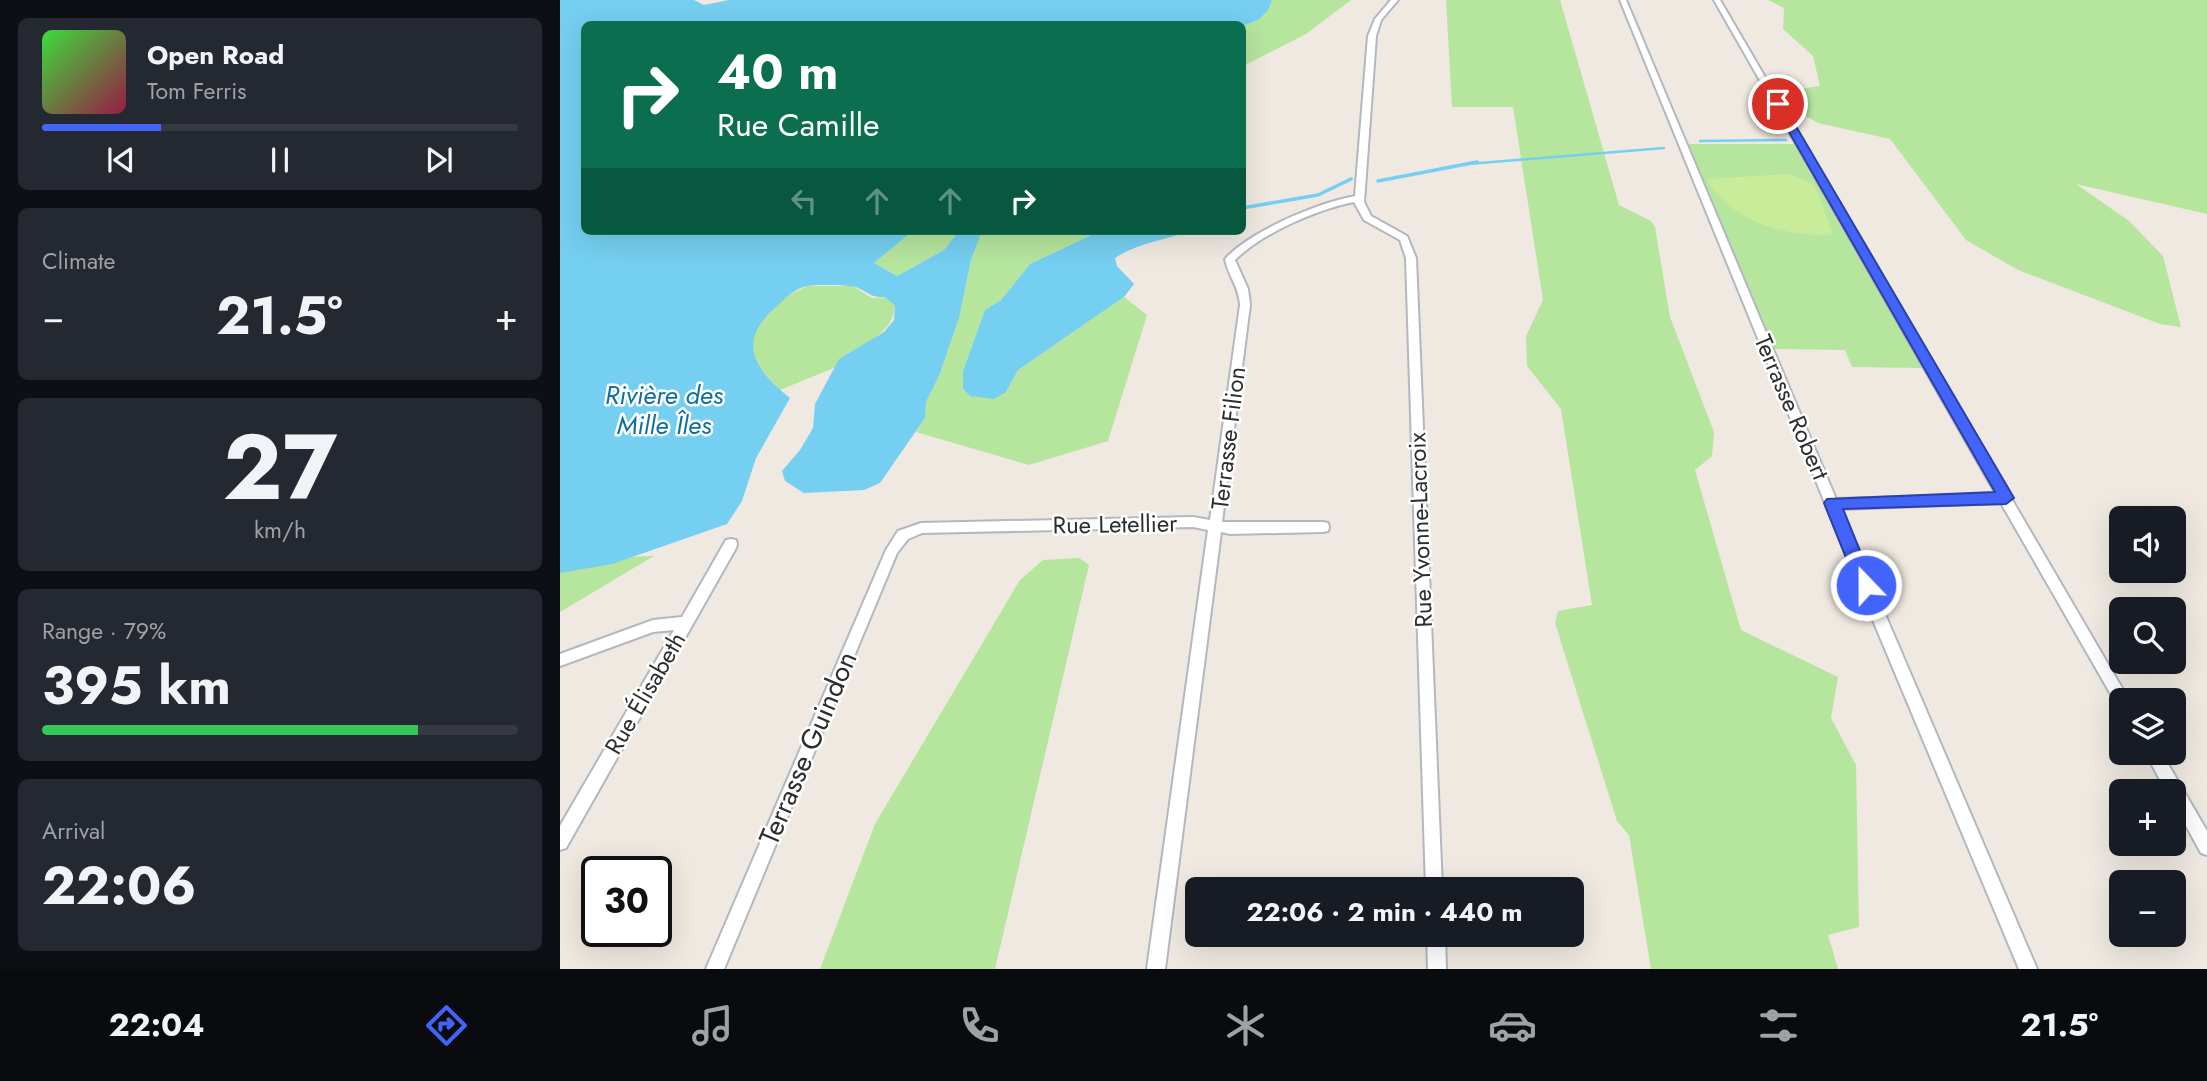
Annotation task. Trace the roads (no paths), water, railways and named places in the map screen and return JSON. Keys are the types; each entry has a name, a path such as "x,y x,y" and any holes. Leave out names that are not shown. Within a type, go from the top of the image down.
{"street":[{"path":"1360,198 1372,36 1380,16 1395,0"},
{"name":"Terrasse Robert","path":"1623,0 2028,969"},
{"path":"1717,0 2115,688"},
{"name":"Terrasse Filion","path":"1156,969 1245,305 1244,284 1230,264 1230,259 1243,246 1277,229 1347,200 1360,198"},
{"name":"Rue Yvonne-Lacroix","path":"1360,198 1360,206 1367,218 1404,238 1410,258 1434,877"},
{"path":"1833,503 2006,498"},
{"name":"Rue Letellier","path":"907,533 928,528 1193,522 1230,529 1323,527"},
{"name":"Terrasse Guindon","path":"715,969 891,550 907,533"},
{"name":"Rue Élisabeth","path":"560,842 731,544"},
{"path":"560,660 653,626 685,623"},
{"path":"2160,765 2207,847"},
{"path":"1436,947 1437,969"}],"water":[{"name":"Rivière des Mille Îles","path":"560,0 694,0 704,5 729,0 1272,0 1268,10 1258,20 1246,25 1246,21 581,21 581,235 908,235 874,263 897,276 944,250 956,235 980,235 971,260 959,318 939,376 926,402 925,418 880,483 864,490 804,493 785,481 782,471 800,450 813,428 815,404 839,359 884,332 894,320 895,306 885,297 873,296 853,286 803,287 790,294 776,307 756,332 753,344 759,366 790,398 756,458 742,501 727,524 612,564 560,573"},
{"path":"1092,235 1176,235 1142,245 1115,258 1117,266 1134,284 1124,297 1018,370 1006,392 994,399 970,396 963,389 963,371 985,310 1001,300 1030,264"}],"waterway":[{"path":"1700,141 1786,140"},
{"path":"1468,164 1664,148"},
{"path":"1378,181 1477,162"},
{"path":"1246,207 1318,195 1351,179"}]}
